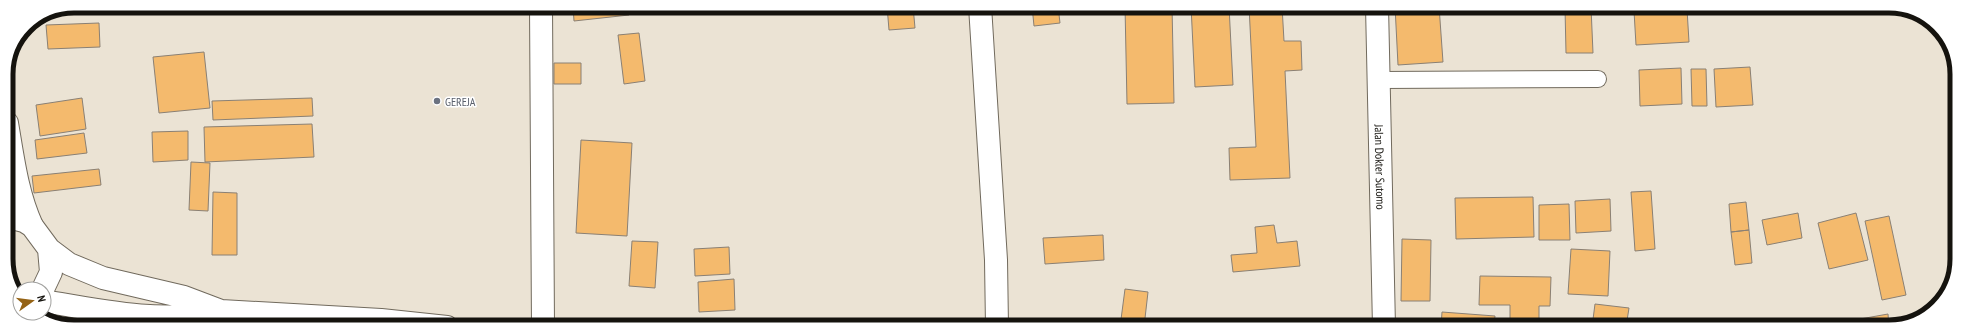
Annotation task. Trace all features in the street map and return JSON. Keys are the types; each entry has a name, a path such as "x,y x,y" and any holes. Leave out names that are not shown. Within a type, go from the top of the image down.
{"main road":[{"path":"541,13 543,320"},
{"path":"980,13 996,260 997,320"},
{"name":"Jalan Dokter Sutomo","path":"1377,13 1380,80 1384,320"},
{"path":"13,156 18,184 32,226 50,249 69,264 103,278 184,297 220,311 341,320"},
{"path":"13,218 24,221 32,226"},
{"path":"47,281 51,272 50,249"},
{"path":"52,302 138,316 200,316 220,311"}],"lane":[{"path":"1380,80 1598,79"}],"building":[{"path":"573,13 629,13 629,15 574,21"},
{"path":"888,13 914,13 915,28 889,30"},
{"path":"1033,13 1059,13 1060,23 1034,26"},
{"path":"1125,13 1172,13 1174,103 1127,104"},
{"path":"1191,13 1229,13 1233,85 1195,87"},
{"path":"1249,13 1282,13 1284,41 1301,41 1302,70 1285,71 1290,178 1230,180 1229,148 1256,147"},
{"path":"1395,13 1440,13 1443,62 1398,65"},
{"path":"1565,13 1591,13 1593,53 1566,53"},
{"path":"1634,13 1687,13 1689,42 1636,45"},
{"path":"99,23 100,47 48,49 46,25"},
{"path":"639,33 645,81 624,84 618,35"},
{"path":"204,52 210,108 159,113 153,57"},
{"path":"554,63 581,63 581,84 554,84"},
{"path":"1750,67 1753,105 1716,107 1714,69"},
{"path":"1681,68 1682,104 1640,106 1639,70"},
{"path":"1691,69 1706,69 1707,106 1692,106"},
{"path":"82,98 86,129 40,136 36,105"},
{"path":"312,98 313,116 213,120 212,101"},
{"path":"312,124 314,157 205,162 204,127"},
{"path":"188,131 188,160 153,162 152,132"},
{"path":"84,133 87,153 37,159 35,140"},
{"path":"581,140 632,143 627,236 576,233"},
{"path":"191,162 210,163 208,211 189,210"},
{"path":"99,169 101,185 34,193 32,176"},
{"path":"1651,191 1655,249 1635,251 1631,192"},
{"path":"213,192 237,193 237,255 212,255"},
{"path":"1533,197 1534,237 1456,239 1455,198"},
{"path":"1610,199 1611,231 1576,233 1575,201"},
{"path":"1746,202 1749,230 1731,232 1729,204"},
{"path":"1569,204 1570,240 1539,240 1539,205"},
{"path":"1798,213 1802,238 1767,245 1762,220"},
{"path":"1856,213 1868,260 1829,269 1818,223"},
{"path":"1889,216 1906,295 1882,300 1865,221"},
{"path":"1274,225 1277,243 1297,241 1300,266 1233,272 1231,255 1257,253 1255,227"},
{"path":"1749,230 1752,263 1735,265 1731,232"},
{"path":"1103,235 1104,260 1045,264 1043,238"},
{"path":"1402,239 1431,240 1430,301 1401,301"},
{"path":"632,241 658,242 655,288 629,286"},
{"path":"729,247 730,274 695,276 694,249"},
{"path":"1571,249 1610,251 1608,296 1568,294"},
{"path":"1480,276 1551,277 1550,306 1539,306 1539,320 1510,320 1510,305 1479,305"},
{"path":"734,279 735,310 699,312 698,282"},
{"path":"1125,289 1148,292 1145,320 1121,320"},
{"path":"1595,304 1629,308 1627,320 1593,320"},
{"path":"1442,312 1495,316 1495,320 1441,320"},
{"path":"1888,314 1888,320 1855,320"}],"place":[{"name":"GEREJA","path":"437,101"}]}
